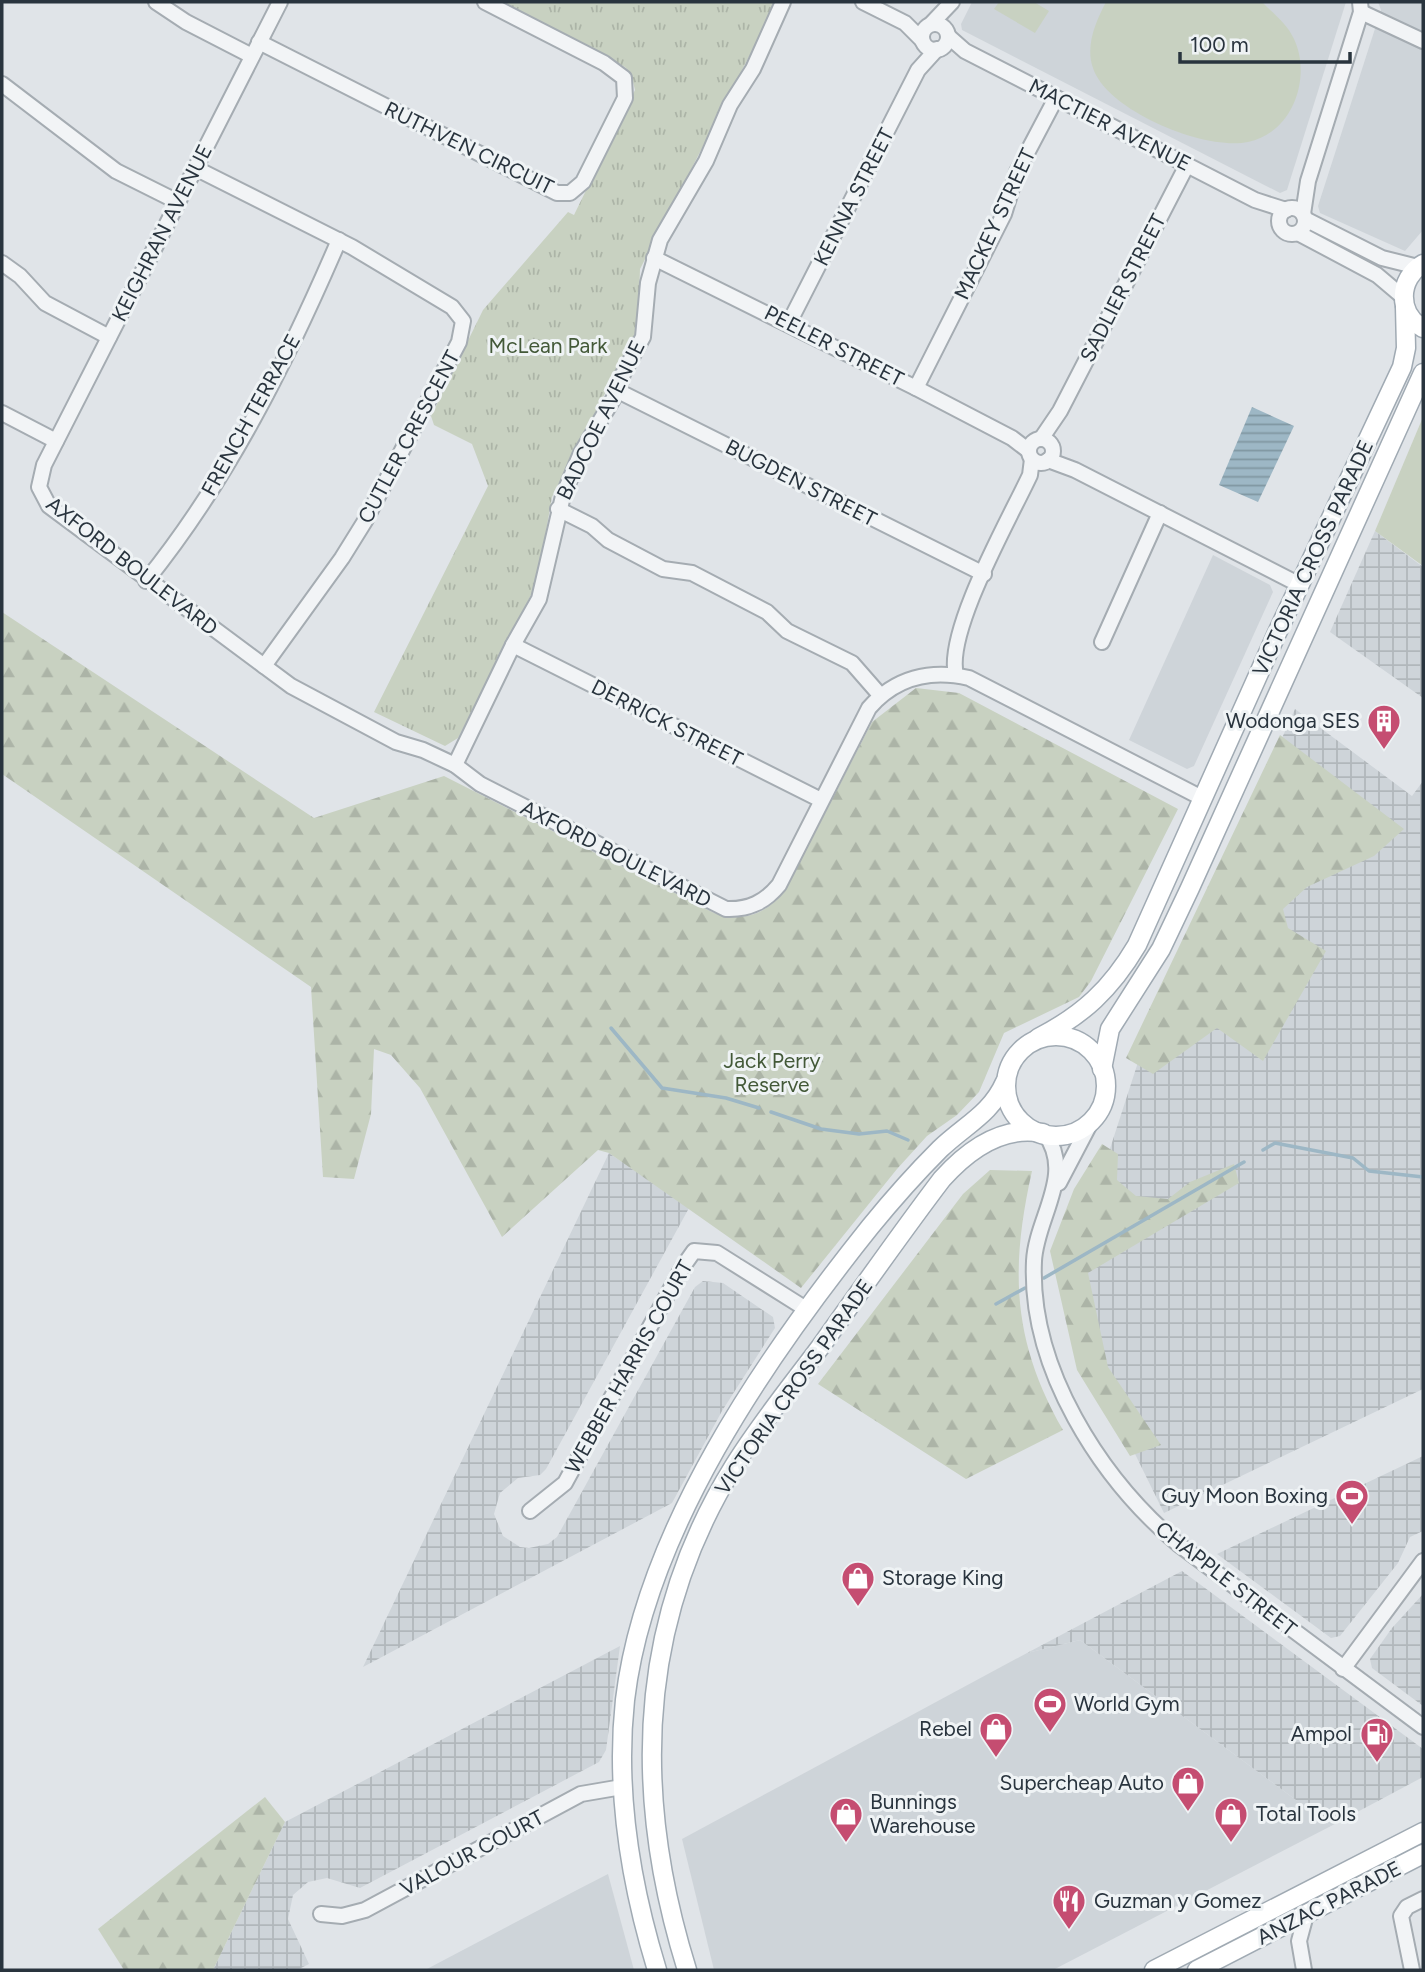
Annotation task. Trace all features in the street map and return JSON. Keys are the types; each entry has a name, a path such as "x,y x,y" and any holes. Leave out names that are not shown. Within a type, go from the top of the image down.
{"main road":[{"path":"1420,266 1407,280 1404,302 1409,316 1423,328"},
{"name":"VICTORIA CROSS PARADE","path":"1038,1038 1086,1010 1118,976 1137,945 1277,633 1402,367 1406,348 1404,302"},
{"name":"VICTORIA CROSS PARADE","path":"1102,1069 1110,1029 1161,948 1423,373"},
{"path":"1277,633 1300,643"},
{"path":"1202,798 1225,808"},
{"path":"1058,1036 1077,1041 1091,1052 1102,1069 1104,1101 1091,1122 1073,1133 1044,1133 1016,1113 1008,1098 1005,1082 1015,1056 1038,1038 1058,1036"},
{"name":"VICTORIA CROSS PARADE","path":"657,1970 631,1864 622,1787 625,1699 649,1596 670,1543 714,1455 759,1379 806,1309 872,1225 931,1158 990,1109 1005,1082"},
{"name":"VICTORIA CROSS PARADE","path":"687,1970 660,1860 651,1787 652,1712 657,1672 680,1584 704,1522 735,1465 942,1179 966,1155 992,1140 1019,1131 1044,1133"},
{"name":"ANZAC PARADE","path":"1154,1970 1374,1854 1423,1832"},
{"name":"ANZAC PARADE","path":"1197,1970 1423,1854"},
{"path":"631,1864 660,1860"}],"street":[{"path":"156,2 186,22 256,49"},
{"name":"KEIGHRAN AVENUE","path":"44,465 280,2"},
{"name":"RUTHVEN CIRCUIT","path":"256,49 557,193 570,193 583,182 625,97 624,78 617,70 485,2"},
{"name":"BADCOE AVENUE","path":"455,765 544,587 558,509 581,453 618,391 623,374 643,337 654,258 660,240 706,161 730,105 753,69 783,2"},
{"name":"MACTIER AVENUE","path":"863,2 936,41 965,51 1255,200 1287,209"},
{"name":"KENNA STREET","path":"930,25 952,2"},
{"name":"KENNA STREET","path":"789,323 918,70 936,41 952,2"},
{"path":"1298,233 1304,227 1308,181 1360,7 1423,41"},
{"name":"MACTIER AVENUE","path":"905,23 940,24 936,41"},
{"path":"2,84 116,171 178,202"},
{"name":"MACKEY STREET","path":"916,388 1004,214 1017,172 1056,98"},
{"name":"SADLIER STREET","path":"956,675 954,665 958,636 984,574 1060,411 1187,165"},
{"name":"CUTLER CRESCENT","path":"195,168 339,240 452,307 463,321 463,331 365,521 264,666"},
{"path":"1308,181 1280,215 1279,223 1286,233 1298,233 1377,275 1404,302"},
{"name":"MACTIER AVENUE","path":"1255,200 1279,223"},
{"path":"1287,209 1296,209 1304,216 1382,258 1420,266"},
{"name":"FRENCH TERRACE","path":"146,580 208,495 246,433 278,376 339,240"},
{"name":"PEELER STREET","path":"654,258 789,323 1300,584"},
{"path":"2,263 20,276 45,303 110,337"},
{"name":"BUGDEN STREET","path":"618,391 984,574"},
{"path":"2,413 56,441"},
{"name":"AXFORD BOULEVARD","path":"44,465 39,487 48,506 291,686 387,737 455,765 480,784 726,909 753,906 779,885 869,708 880,695 911,679 939,674 956,675 988,686 1202,798"},
{"path":"558,509 592,526 608,540 663,569 692,573 767,612 788,631 852,663 880,695"},
{"path":"1102,642 1160,513"},
{"name":"DERRICK STREET","path":"513,645 821,800"},
{"name":"CHAPPLE STREET","path":"1052,1194 1091,1122"},
{"name":"CHAPPLE STREET","path":"1044,1133 1058,1157 1052,1194 1036,1245 1034,1270 1037,1302 1049,1354 1063,1394 1094,1451 1145,1516 1343,1669 1423,1727"},
{"name":"WEBBER HARRIS COURT","path":"530,1511 565,1483 682,1268 694,1251 717,1253 806,1309"},
{"path":"1343,1669 1423,1561"},
{"name":"VALOUR COURT","path":"321,1914 342,1916 365,1910 581,1794 622,1787"},
{"path":"1412,1970 1401,1916 1407,1907 1423,1899"},
{"path":"1302,1963 1299,1937 1306,1915"},
{"path":"1271,1934 1293,1941 1302,1963"}],"shaded area":[{"path":"972,2 1346,2 1287,190 1280,193 962,30 961,24"},
{"path":"1378,2 1423,2 1423,230 1405,251 1320,213 1318,206 1381,10"},
{"path":"1375,531 1423,567 1423,698 1330,632"},
{"path":"1213,555 1270,585 1273,592 1194,766 1187,769 1129,740"},
{"path":"1295,709 1412,796 1423,781 1423,1389 1164,1513 1083,1348 1070,1272 1141,1053"},
{"path":"609,1153 689,1208 546,1469 540,1475 518,1478 500,1493 494,1514 503,1536 520,1547 529,1548 548,1544 557,1537 695,1287 703,1281 723,1283 773,1317 775,1328 722,1411 672,1503 363,1667"},
{"path":"1423,1456 1423,1531 1410,1537 1398,1563 1340,1636 1331,1638 1217,1554"},
{"path":"1182,1571 1423,1749 1423,1777 1331,1826 1080,1640 1027,1653"},
{"path":"1423,1594 1423,1706 1372,1668 1370,1659 1392,1628"},
{"path":"1080,1640 1331,1826 1053,1970 714,1970 682,1839 1027,1653"},
{"path":"620,1646 606,1750 599,1762 360,1888 327,1878 308,1882 293,1895 288,1919 309,1964 297,1970 213,1970 285,1822"},
{"path":"608,1874 634,1970 425,1970 575,1891"}],"green space":[{"name":"McLean Park","path":"499,2 777,2 640,269 638,329 552,497 537,583 458,738 445,746 374,712 488,486 472,444 434,425 431,416 483,310 568,212 574,215 635,90 631,74 625,67"},
{"path":"999,2 1034,2 1049,11 1035,33 994,9"},
{"path":"1106,2 1263,3 1288,29 1299,54 1299,86 1287,115 1264,137 1248,142 1230,143 1184,134 1137,113 1102,84 1093,68 1091,42 1095,25"},
{"path":"1423,417 1423,566 1375,531"},
{"name":"Jack Perry Reserve","path":"2,612 314,818 444,776 714,913 725,916 744,916 761,911 785,891 872,722 916,688 959,693 1178,809 1091,981 1079,997 1004,1033 979,1092 957,1115 927,1136 897,1169 801,1288 609,1153 598,1150 502,1237 420,1088 391,1055 374,1049 371,1114 354,1179 323,1177 311,987 2,774"},
{"path":"1280,735 1404,829 1374,856 1307,887 1283,909 1288,928 1326,951 1263,1061 1217,1028 1153,1074 1126,1058"},
{"path":"1102,1144 1118,1154 1117,1180 1136,1196 1168,1199 1190,1182 1234,1164 1239,1183 1088,1273 1108,1367 1161,1445 1130,1456 1077,1370 1050,1251 1074,1189"},
{"path":"990,1170 1032,1171 1020,1240 1020,1304 1034,1366 1063,1430 966,1479 818,1384 963,1194"},
{"path":"265,1797 285,1822 213,1970 124,1970 98,1929"}],"water":[{"path":"1252,407 1294,426 1258,502 1219,485"}],"waterway":[{"path":"611,1028 662,1088 726,1098 759,1108"},
{"path":"771,1112 821,1129 859,1134 887,1131 908,1140"},
{"path":"1263,1150 1275,1143 1353,1158 1369,1171 1423,1177"},
{"path":"1044,1278 1244,1162"},
{"path":"996,1304 1025,1288"}],"place":[{"name":"Wodonga SES","path":"1384,751"},
{"name":"Guy Moon Boxing","path":"1352,1526"},
{"name":"Storage King","path":"858,1608"},
{"name":"World Gym","path":"1050,1734"},
{"name":"Rebel","path":"996,1759"},
{"name":"Ampol","path":"1377,1764"},
{"name":"Supercheap Auto","path":"1188,1813"},
{"name":"Bunnings Warehouse","path":"846,1844"},
{"name":"Total Tools","path":"1231,1844"},
{"name":"Guzman y Gomez","path":"1069,1931"}]}
